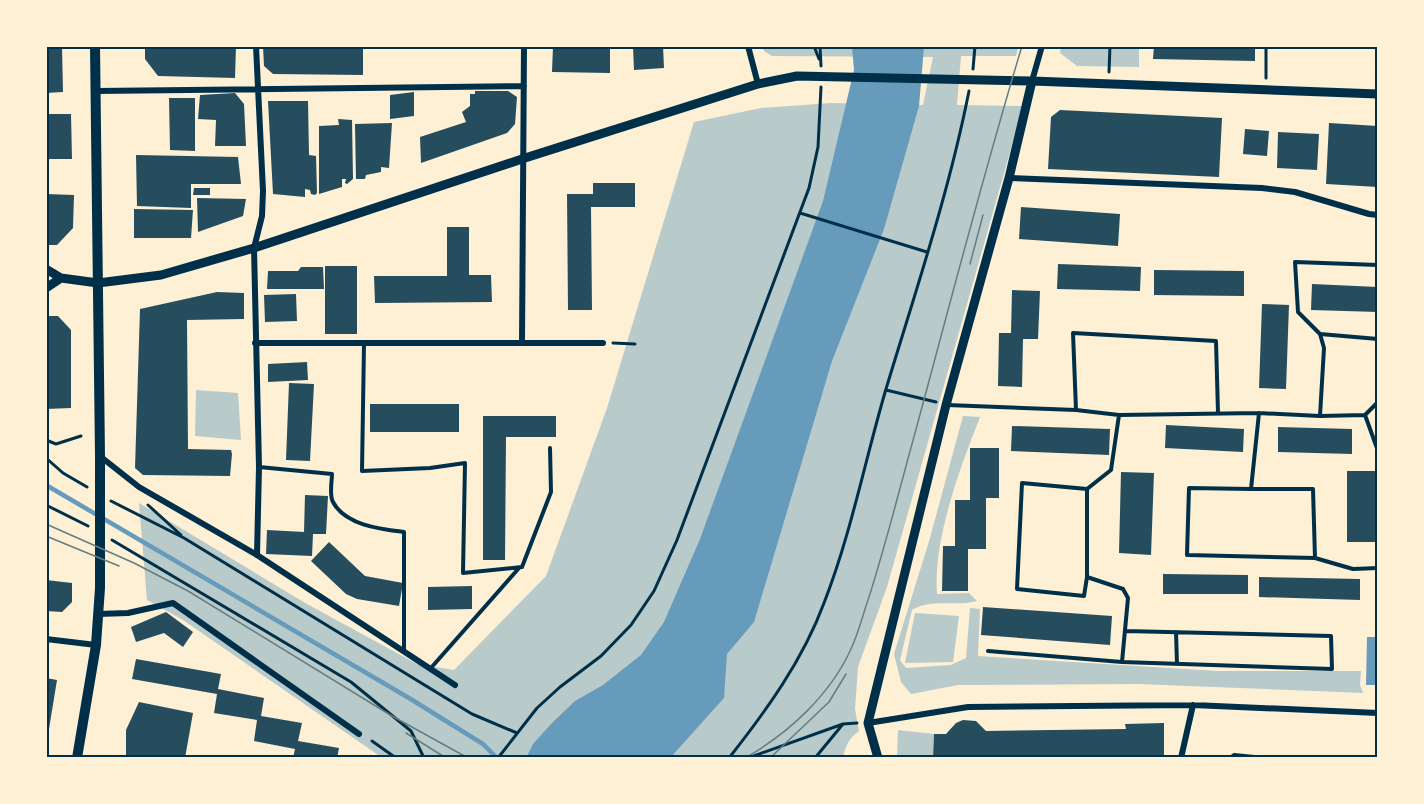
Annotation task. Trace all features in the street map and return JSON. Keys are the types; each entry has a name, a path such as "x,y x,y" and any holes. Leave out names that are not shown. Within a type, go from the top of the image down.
{"main road":[{"path":"77,758 96,645 100,588 95,46"}],"street":[{"path":"256,46 263,191 262,216 254,248 259,466 257,555"},
{"path":"522,344 524,46"},
{"path":"748,46 758,84"},
{"path":"878,758 868,723 946,405 1009,178 1042,46"},
{"path":"46,269 61,278 98,283 161,275 254,248 758,84 797,76 1108,83 1377,94"},
{"path":"96,91 524,86"},
{"path":"1009,178 1262,188 1295,192 1369,214 1377,214"},
{"path":"46,288 61,278"},
{"path":"255,343 603,343"},
{"path":"100,457 139,487 257,555 455,685"},
{"path":"98,615 128,613 173,603 359,734"},
{"path":"46,639 96,645"},
{"path":"868,723 968,707 1193,705 1377,713"},
{"path":"1181,758 1193,705"}],"lane":[{"path":"1320,416 1324,348 1320,334 1298,312 1295,262 1377,265"},
{"path":"1076,410 1073,333 1216,340 1218,414"},
{"path":"1320,334 1377,339"},
{"path":"364,344 362,471 430,468 465,463 463,573 519,567"},
{"path":"946,405 1076,410 1119,416 1259,413 1320,416 1365,414 1377,402"},
{"path":"1251,489 1259,413"},
{"path":"1365,414 1377,451"},
{"path":"1087,489 1087,577 1084,596 1017,589 1022,483 1087,489 1111,470 1119,416"},
{"path":"430,669 519,567 522,567 551,492 550,448"},
{"path":"259,466 332,474 332,500 346,518 386,530 404,532 404,652"},
{"path":"1315,558 1313,489 1189,488 1187,555 1315,558 1353,569 1377,568"},
{"path":"1087,577 1124,589 1128,598 1122,662"},
{"path":"988,651 1122,662 1332,669 1331,636 1125,631"},
{"path":"1176,632 1177,664"},
{"path":"1230,758 1234,754 1265,758"}],"path":[{"path":"814,46 821,63"},
{"path":"820,46 821,75"},
{"path":"972,75 975,46"},
{"path":"1108,83 1110,46"},
{"path":"1266,46 1266,91"},
{"path":"498,758 537,708 616,641 636,619 654,591 677,540 809,188 818,147 821,86"},
{"path":"729,758 753,727 791,669 824,604 852,517 886,390 928,253 961,134 970,87"},
{"path":"800,213 928,253"},
{"path":"603,343 635,344"},
{"path":"886,390 946,405"},
{"path":"46,440 56,444 81,436"},
{"path":"46,458 63,473 90,489"},
{"path":"139,487 147,504 184,538"},
{"path":"109,499 184,538 472,714 518,734"},
{"path":"46,505 95,530"},
{"path":"104,536 351,682 411,731 424,758"},
{"path":"748,758 843,724 868,723"},
{"path":"815,758 843,724"},
{"path":"372,741 396,758"}],"shaded area":[{"path":"763,47 1018,47 1016,56 961,56 957,105 1023,106 887,587 858,667 855,709 859,731 848,742 843,757 381,757 183,620 147,600 139,503 307,604 417,664 454,670 546,576 607,408 694,122 761,108 830,103 923,105 933,57 772,56 764,51"},
{"path":"1061,47 1139,47 1139,67 1077,66 1060,53"},
{"path":"196,390 238,393 241,440 195,436"},
{"path":"963,416 980,417 964,458 944,527 939,550 937,594 969,593 977,601 927,604 912,610 900,660 906,668 951,665 966,658 970,608 980,609 978,656 1218,671 1361,671 1360,685 1363,693 1138,684 958,685 911,694 901,682 894,654 930,538"},
{"path":"915,613 959,616 953,662 905,663"},
{"path":"898,730 934,734 933,757 897,757"}],"water":[{"path":"852,47 924,47 919,106 884,229 832,361 754,622 727,654 724,698 671,757 526,758 533,744 575,701 603,685 641,655 664,622 700,539 823,201 854,70"},
{"path":"1367,637 1377,637 1377,685 1366,685"}],"building":[{"path":"46,46 62,46 63,92 46,93"},
{"path":"145,46 236,46 235,78 158,76 145,59"},
{"path":"263,46 363,46 363,75 273,74 264,66"},
{"path":"553,46 610,46 610,73 552,72"},
{"path":"633,46 663,46 664,68 634,70"},
{"path":"1154,46 1255,46 1255,61 1153,59"},
{"path":"475,91 508,91 517,97 515,124 507,133 421,163 420,137 466,122 462,112 470,106 470,94 475,94"},
{"path":"414,92 414,116 390,119 390,95"},
{"path":"235,93 244,104 246,146 215,146 216,120 198,119 200,95"},
{"path":"169,98 195,98 195,151 170,150"},
{"path":"268,101 308,101 309,155 316,156 317,193 315,195 305,189 305,197 273,194"},
{"path":"1060,110 1222,118 1219,177 1048,169 1051,117"},
{"path":"46,114 71,114 72,159 46,159"},
{"path":"338,119 352,120 353,179 347,184 346,179 342,179 342,187 319,194 319,126 339,125"},
{"path":"392,123 389,168 381,167 381,172 366,175 365,179 356,179 355,124"},
{"path":"1329,123 1378,126 1378,187 1326,184"},
{"path":"1245,129 1269,131 1267,156 1243,154"},
{"path":"1278,132 1319,134 1317,170 1277,168"},
{"path":"136,155 238,157 241,184 191,184 191,208 137,206"},
{"path":"593,183 635,183 635,207 591,207 592,310 568,310 567,194 593,194"},
{"path":"194,188 210,188 210,195 193,195"},
{"path":"46,194 74,195 73,228 57,245 46,245"},
{"path":"197,198 246,199 243,216 198,232"},
{"path":"1021,207 1120,214 1118,246 1019,239"},
{"path":"134,209 193,210 191,238 134,238"},
{"path":"447,227 469,227 469,275 491,275 492,302 375,303 374,276 447,276"},
{"path":"1058,264 1141,267 1140,291 1057,289"},
{"path":"325,266 357,266 357,334 325,334"},
{"path":"301,267 323,267 324,289 267,289 268,271 298,271"},
{"path":"1154,270 1244,271 1244,296 1154,295"},
{"path":"1312,284 1378,287 1378,312 1311,310"},
{"path":"1012,290 1040,291 1038,339 1023,339 1022,387 998,386 999,333 1011,333"},
{"path":"217,292 244,293 244,319 187,320 188,449 231,450 230,476 143,475 135,468 140,309"},
{"path":"296,294 297,321 265,322 264,295"},
{"path":"1262,304 1289,305 1286,389 1259,388"},
{"path":"46,316 58,316 71,330 71,408 46,409"},
{"path":"307,362 308,380 268,382 268,364"},
{"path":"289,383 314,384 310,461 286,460"},
{"path":"370,404 459,404 459,432 370,432"},
{"path":"483,416 556,416 556,437 506,437 505,560 483,560"},
{"path":"1166,425 1244,429 1243,452 1165,448"},
{"path":"1012,426 1110,429 1109,455 1011,451"},
{"path":"1278,427 1352,429 1352,454 1278,452"},
{"path":"970,448 999,448 999,498 986,498 986,549 968,549 968,591 942,591 943,546 955,546 955,500 970,500"},
{"path":"1347,471 1378,471 1378,542 1347,542"},
{"path":"1121,472 1154,473 1151,555 1119,553"},
{"path":"305,495 328,496 326,534 313,534 312,556 266,554 267,530 304,532"},
{"path":"329,542 365,576 403,583 399,606 357,599 346,594 311,561"},
{"path":"1163,574 1248,575 1248,594 1163,594"},
{"path":"1259,577 1360,579 1360,600 1259,597"},
{"path":"46,580 72,583 72,602 62,612 46,611"},
{"path":"472,586 472,609 428,610 428,587"},
{"path":"983,607 1112,616 1110,645 981,635"},
{"path":"166,612 193,632 183,647 164,633 136,642 131,627"},
{"path":"136,659 221,674 218,689 264,698 261,716 302,723 298,741 339,748 337,758 293,758 295,749 254,741 257,720 214,713 217,694 132,679"},
{"path":"46,678 57,680 48,735 46,735"},
{"path":"139,702 193,713 185,758 126,758 126,730"},
{"path":"963,720 976,721 986,731 1126,729 1125,724 1164,723 1164,754 1163,758 933,758 934,734 946,734 956,723"}],"waterway":[{"path":"46,485 409,698 483,744 497,758"}],"tram line":[{"path":"745,758 777,737 807,711 832,682 854,643 886,540 979,195 1022,46"},
{"path":"970,264 983,215"},
{"path":"46,524 134,563 188,591 392,716 468,758"},
{"path":"46,536 119,566"},
{"path":"770,758 829,702 846,674"},
{"path":"406,733 446,758"}]}
